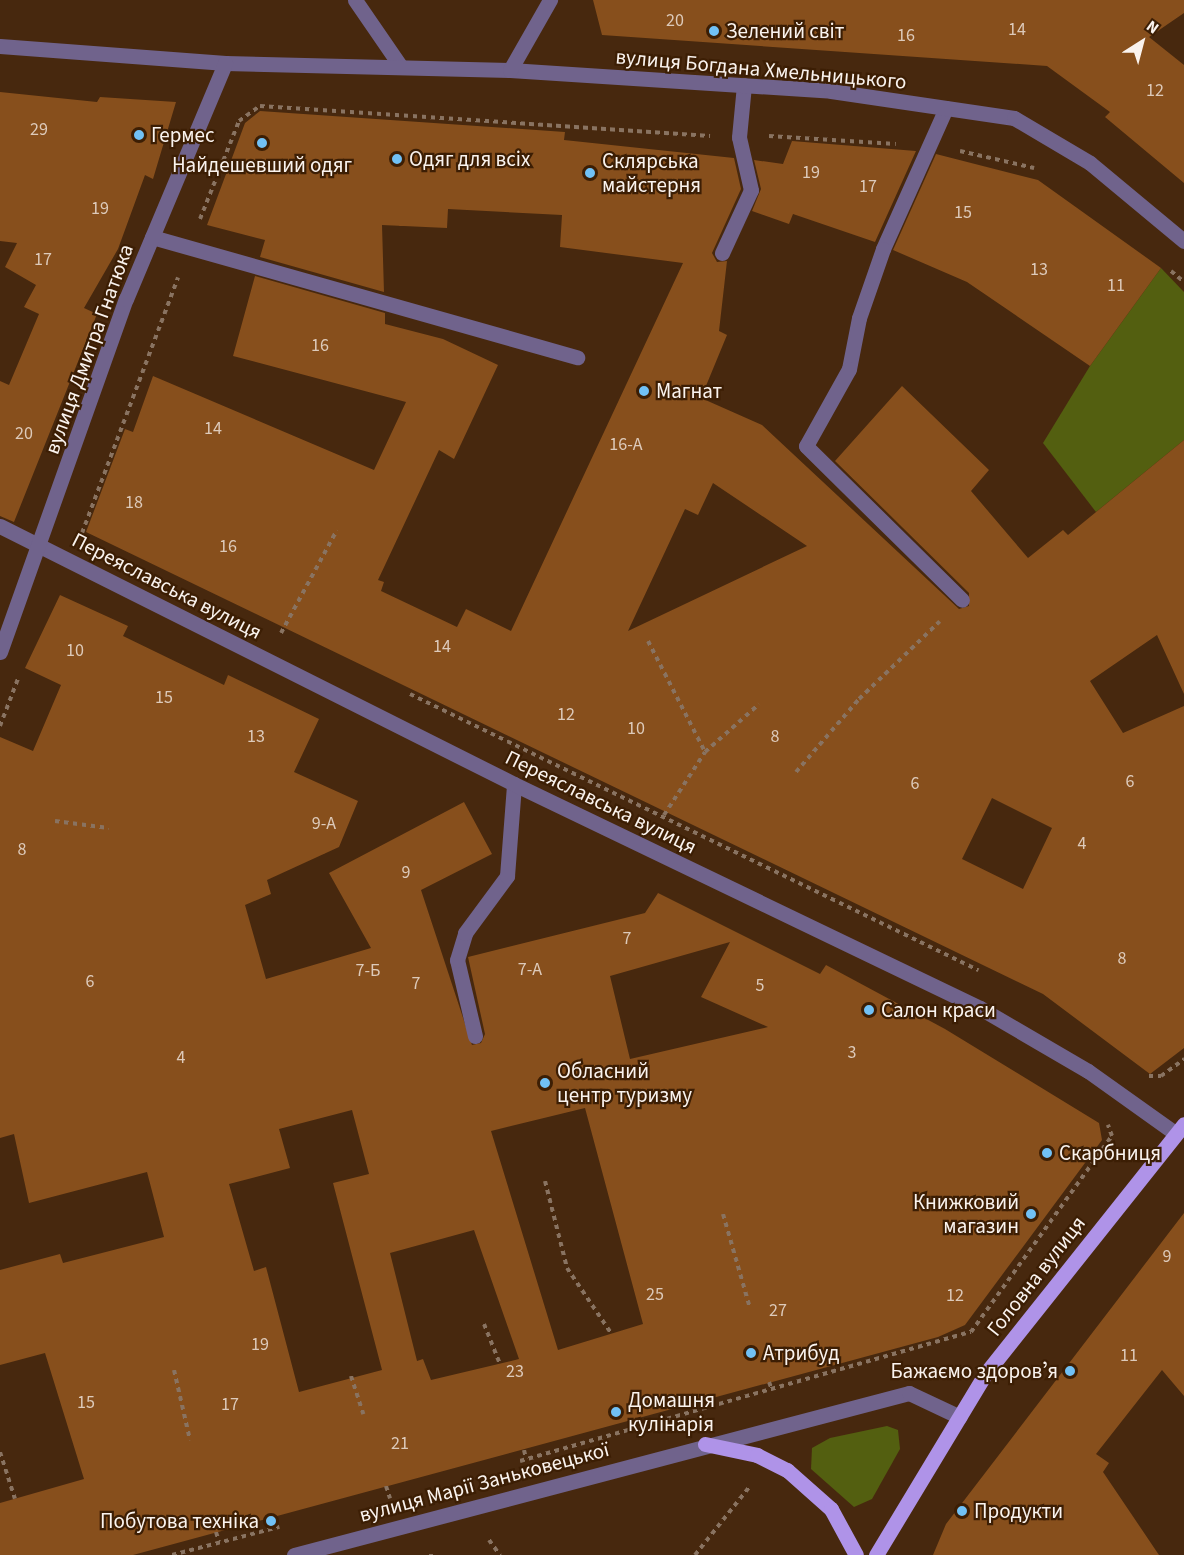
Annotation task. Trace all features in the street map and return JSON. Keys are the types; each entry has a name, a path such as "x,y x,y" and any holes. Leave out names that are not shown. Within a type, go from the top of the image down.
{"main road":[{"name":"Головна вулиця","path":"876,1555 986,1373 1179,1129"},
{"path":"705,1444 757,1455 787,1470 831,1509 856,1555"}],"street":[{"path":"355,0 401,67"},
{"path":"510,70 550,0"},
{"path":"0,46 225,63"},
{"name":"вулиця Богдана Хмельницького","path":"225,63 510,70 744,85 1014,118 1090,163 1184,242"},
{"name":"вулиця Дмитра Гнатюка","path":"0,652 152,237 225,63"},
{"path":"722,253 751,190 739,137 744,85"},
{"path":"946,108 884,249 859,318 849,369 806,446 962,600"},
{"path":"152,237 188,250 577,357"},
{"name":"Переяславська вулиця","path":"0,526 514,784 980,1008 1088,1071 1179,1129"},
{"path":"475,1036 458,960 465,933 507,876 514,784"},
{"name":"вулиця Марії Заньковецької","path":"294,1555 705,1444 909,1393 960,1417"}],"path":[{"path":"87,541 80,530 239,121"},
{"path":"281,634 337,530"},
{"path":"796,772 859,699 962,600"},
{"path":"270,629 291,639"},
{"path":"648,641 705,752"},
{"path":"0,726 22,667"},
{"path":"406,692 738,850 989,976"},
{"path":"664,815 705,752 759,704"},
{"path":"55,821 109,828"},
{"path":"738,850 741,846"},
{"path":"1136,1070 1161,1076 1184,1059"},
{"path":"515,1462 639,1429 971,1332 1112,1136 1106,1120"},
{"path":"545,1181 567,1268 611,1333"},
{"path":"723,1214 750,1308"},
{"path":"484,1324 500,1364"},
{"path":"174,1370 190,1440"},
{"path":"351,1376 363,1414"},
{"path":"769,1382 771,1390"},
{"path":"636,1419 639,1429"},
{"path":"524,1450 526,1459"},
{"path":"0,1452 15,1499"},
{"path":"386,1486 390,1498"},
{"path":"695,1555 750,1486"},
{"path":"380,1502 401,1495"},
{"path":"172,1555 284,1526"},
{"path":"216,1532 219,1542"},
{"path":"489,1540 500,1555"}],"green space":[{"path":"1161,268 1184,292 1184,440 1096,512 1043,443 1090,366"},
{"path":"887,1426 898,1430 900,1449 872,1499 854,1507 811,1469 812,1448 830,1438"}],"building":[{"path":"593,0 1184,0 1184,13 1149,37 1184,65 1184,183 1105,117 1110,112 1047,66 602,35"},
{"path":"0,92 97,102 100,97 176,102 153,179 145,175 118,249 84,308 97,314 14,522 0,516 0,381 9,385 39,314 24,307 36,285 5,267 17,243 0,241"},
{"path":"260,111 565,132 564,140 734,158 741,189 712,253 717,262 727,261 719,331 727,335 701,398 762,425 959,609 969,606 969,593 835,461 902,386 989,470 971,491 1028,558 1063,530 1068,535 1184,440 1184,694 1157,635 1090,681 1123,733 1184,706 1184,1048 1150,1074 1043,994 86,532 125,429 133,432 153,376 374,470 406,402 233,356 255,276 385,313 385,324 443,339 498,365 454,459 439,450 378,580 384,582 381,591 457,627 466,609 511,631 683,263 560,247 562,215 448,209 447,228 382,225 384,292 260,257 265,240 207,225 245,123","holes":["713,483 807,546 628,631 685,509 698,515","992,798 1052,828 1023,889 962,859"]},
{"path":"792,141 916,151 875,242 793,214 789,224 752,211 761,189 754,160 783,164"},
{"path":"936,154 1038,180 1161,268 1090,366 967,282 893,250"},
{"path":"60,595 128,626 123,636 224,685 228,675 319,719 294,772 358,801 339,847 267,880 271,894 245,905 266,979 371,948 329,873 464,802 492,854 421,890 472,1045 481,1043 485,1034 468,957 645,913 658,893 820,974 826,965 945,1029 1099,1123 1102,1140 965,1325 938,1337 133,1555 0,1555 0,1503 84,1479 45,1353 0,1365 0,1270 60,1254 63,1263 164,1237 147,1172 29,1203 14,1134 0,1138 0,737 33,751 61,685 25,668","holes":["730,942 701,997 768,1027 630,1059 610,976","585,1108 643,1324 558,1350 491,1131","352,1110 369,1174 333,1183 382,1370 299,1392 266,1267 254,1271 229,1184 290,1168 279,1129","474,1230 519,1359 431,1380 423,1359 417,1361 390,1253"]},
{"path":"1184,1213 1184,1396 1162,1370 1096,1454 1109,1463 1103,1472 1159,1555 933,1555 946,1524"}],"place":[{"name":"Зелений світ","path":"714,31"},
{"name":"Гермес","path":"139,135"},
{"name":"Найдешевший одяг","path":"262,143"},
{"name":"Одяг для всіх","path":"397,159"},
{"name":"Склярська майстерня","path":"590,173"},
{"name":"Магнат","path":"644,391"},
{"name":"Салон краси","path":"869,1010"},
{"name":"Обласний центр туризму","path":"545,1083"},
{"name":"Скарбниця","path":"1047,1153"},
{"name":"Книжковий магазин","path":"1031,1214"},
{"name":"Атрибуд","path":"751,1353"},
{"name":"Бажаємо здоровʼя","path":"1070,1371"},
{"name":"Домашня кулінарія","path":"616,1412"},
{"name":"Продукти","path":"962,1511"},
{"name":"Побутова техніка","path":"271,1521"}]}
